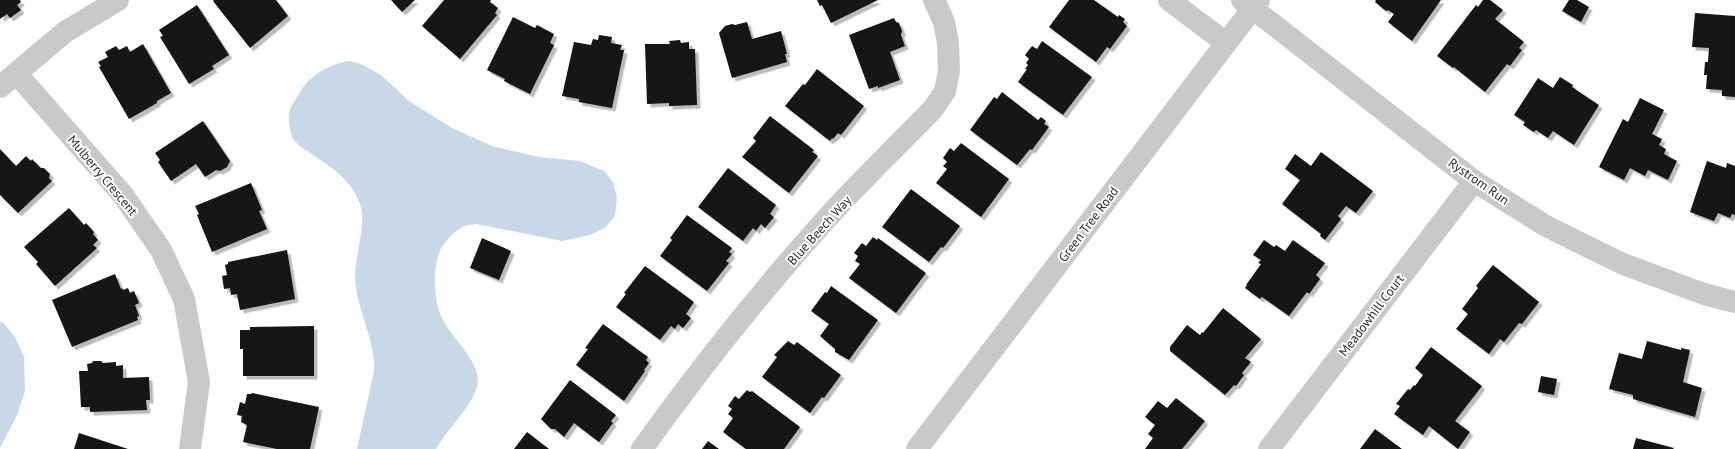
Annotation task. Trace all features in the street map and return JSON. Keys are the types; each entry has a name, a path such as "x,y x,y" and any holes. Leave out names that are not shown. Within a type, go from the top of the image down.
{"street":[{"path":"8,80 66,32 118,0"},
{"name":"Blue Beech Way","path":"642,449 691,381 751,307 840,205 933,109 945,91 949,70 948,43 944,22 934,0"},
{"path":"1169,0 1226,43"},
{"name":"Green Tree Road","path":"917,449 1226,43 1251,3"},
{"name":"Rystrom Run","path":"1251,3 1474,181 1546,226 1623,264 1704,294 1735,302"},
{"name":"Mulberry Crescent","path":"8,80 123,195 161,250 184,299 199,382 190,449"},
{"name":"Meadowhill Court","path":"1269,449 1474,181"}],"water":[{"path":"350,61 361,64 381,75 409,101 452,128 492,146 538,157 580,161 604,171 613,182 617,197 615,216 605,228 590,235 562,241 476,224 466,226 458,230 444,244 438,256 435,270 437,305 447,327 474,365 478,380 477,388 468,405 436,449 357,449 374,371 372,348 356,289 355,277 362,212 357,196 347,182 335,170 294,140 291,134 289,120 289,113 292,105 309,80 328,67"},
{"path":"0,322 3,322 15,337 24,357 25,391 18,413 0,448"}],"building":[{"path":"0,0 20,0 21,2 17,5 21,10 10,18 7,14 0,19"},
{"path":"276,0 288,16 250,48 213,1"},
{"path":"391,0 415,0 402,12"},
{"path":"444,0 491,0 490,2 498,8 495,13 497,15 460,59 422,26"},
{"path":"817,0 878,0 831,23 822,5 820,6"},
{"path":"1069,0 1094,0 1118,17 1119,15 1125,19 1123,22 1127,26 1110,49 1107,47 1096,62 1049,27"},
{"path":"1376,0 1441,0 1412,41 1388,22 1394,14 1388,10 1386,11 1375,2"},
{"path":"1483,0 1490,0 1503,10 1495,19 1524,42 1519,48 1522,50 1510,66 1507,64 1485,92 1454,67 1453,68 1437,56 1476,5 1478,7"},
{"path":"1569,0 1577,0 1589,7 1581,22 1562,11"},
{"path":"197,5 229,55 212,66 214,69 189,84 160,37 163,36 159,30"},
{"path":"1695,13 1735,16 1735,97 1722,96 1722,90 1706,89 1707,75 1704,75 1705,62 1708,62 1709,48 1692,47"},
{"path":"513,17 535,28 537,25 554,34 550,43 554,45 530,94 504,81 505,79 487,70"},
{"path":"894,18 896,22 899,23 905,46 890,52 900,80 878,88 878,86 869,89 849,35"},
{"path":"747,22 752,39 781,31 787,54 785,54 787,62 732,78 719,33 725,26"},
{"path":"599,35 612,37 611,43 622,45 620,50 624,50 612,108 579,102 579,99 562,96 574,42 591,45 593,39 598,40"},
{"path":"680,40 681,43 689,42 689,49 695,49 697,105 669,106 669,103 647,104 645,44 670,44 669,41"},
{"path":"1042,41 1092,77 1063,115 1018,82 1027,69 1025,69 1028,65 1026,63 1029,59 1025,55 1032,46 1037,49"},
{"path":"143,44 171,93 129,119 99,67 101,66 98,62 108,57 105,52 116,46 119,50 127,46 130,52"},
{"path":"817,69 864,106 841,135 838,133 830,141 785,106 803,84 805,85"},
{"path":"1560,77 1599,105 1574,145 1553,131 1548,138 1536,130 1534,132 1523,125 1525,122 1514,115 1538,78 1553,88"},
{"path":"1002,92 1038,120 1041,117 1046,121 1044,124 1049,127 1032,150 1030,149 1017,165 970,130 994,97 997,99"},
{"path":"1640,98 1664,110 1652,134 1662,139 1659,145 1666,149 1664,154 1677,161 1668,180 1648,170 1645,176 1630,168 1624,180 1599,167 1623,119 1628,122"},
{"path":"770,116 814,150 812,152 818,156 789,193 742,157 756,141 753,138"},
{"path":"203,121 230,161 227,167 220,171 216,170 205,177 196,164 171,181 158,162 160,160 155,153"},
{"path":"961,143 1009,179 981,217 936,183 947,169 943,166 947,162 943,158 950,148 954,151"},
{"path":"0,149 16,166 26,156 31,161 32,159 50,174 49,178 52,181 18,213 0,195"},
{"path":"1321,152 1373,191 1356,213 1346,206 1338,216 1341,219 1325,240 1320,236 1321,234 1282,204 1300,180 1285,169 1295,154 1311,166"},
{"path":"1707,161 1726,168 1727,163 1735,166 1735,215 1732,214 1730,218 1718,213 1714,221 1690,212"},
{"path":"728,168 776,205 770,214 774,217 765,228 761,224 756,231 753,228 743,241 698,207"},
{"path":"251,183 262,210 259,211 267,229 212,252 197,215 199,214 195,206"},
{"path":"911,189 960,226 943,248 941,247 929,262 882,227"},
{"path":"69,208 84,225 86,223 94,232 93,234 98,240 93,245 97,248 55,286 36,264 38,262 24,247"},
{"path":"687,215 732,248 729,252 732,254 726,261 729,263 707,291 660,256 672,240 670,238"},
{"path":"873,237 877,240 878,238 926,273 896,313 849,278 860,264 855,261 858,256 854,253 862,243 866,246"},
{"path":"482,238 511,251 499,280 470,268"},
{"path":"1264,240 1274,247 1276,245 1285,251 1293,240 1325,263 1316,275 1320,279 1309,294 1307,292 1289,316 1262,297 1260,299 1245,288 1261,264 1258,263 1261,260 1253,255"},
{"path":"287,250 295,299 240,310 237,294 231,295 230,288 224,289 222,276 227,275 225,265 228,264 228,262"},
{"path":"1493,265 1539,302 1522,324 1519,323 1504,342 1500,339 1489,354 1456,329 1468,314 1462,309 1478,288 1476,286"},
{"path":"645,266 694,302 686,314 691,318 683,328 678,324 675,329 671,326 660,340 616,307 626,294 624,293"},
{"path":"115,274 121,289 122,288 123,290 128,288 130,293 134,291 139,303 135,305 139,316 137,317 138,320 72,347 52,300"},
{"path":"831,286 878,320 849,360 835,352 835,349 820,336 829,324 811,311 825,292 827,293"},
{"path":"1223,308 1261,339 1245,358 1251,362 1242,373 1244,375 1236,386 1234,385 1225,395 1170,351 1170,347 1187,325 1200,335"},
{"path":"603,324 648,357 646,360 649,363 644,370 645,371 624,401 576,365 588,349 585,348"},
{"path":"314,326 314,376 243,376 243,349 240,349 240,330 250,330 250,327"},
{"path":"788,341 794,345 797,342 841,375 824,398 822,397 810,413 762,377 777,357 774,355"},
{"path":"1647,341 1681,350 1681,348 1690,350 1683,382 1702,388 1695,417 1633,399 1633,395 1609,389 1619,353 1642,359"},
{"path":"1431,347 1482,386 1455,421 1470,432 1458,449 1429,426 1423,435 1394,414 1400,406 1396,404 1408,389 1410,390 1414,385 1415,386 1423,375 1415,368"},
{"path":"93,361 101,361 103,363 116,362 116,366 123,365 123,378 149,377 150,400 146,400 147,410 90,412 90,407 81,407 79,371 88,371 87,364 92,363"},
{"path":"1541,376 1557,379 1554,395 1538,392"},
{"path":"570,380 616,415 611,421 613,423 599,442 574,423 564,437 555,429 551,429 541,419"},
{"path":"747,390 750,392 752,391 800,427 784,449 746,449 723,432 733,418 728,414 732,409 728,406 735,396 739,399"},
{"path":"252,393 319,407 310,449 277,449 243,442 247,425 241,422 242,416 237,415 240,402 245,404 247,394"},
{"path":"1176,398 1205,421 1182,449 1145,449 1153,438 1148,434 1155,425 1145,417 1158,401 1167,408"},
{"path":"1375,429 1402,449 1360,449"},
{"path":"527,432 549,449 514,449"},
{"path":"79,433 128,449 74,449"},
{"path":"1636,438 1674,448 1633,449"},
{"path":"708,441 719,449 702,449"}]}
